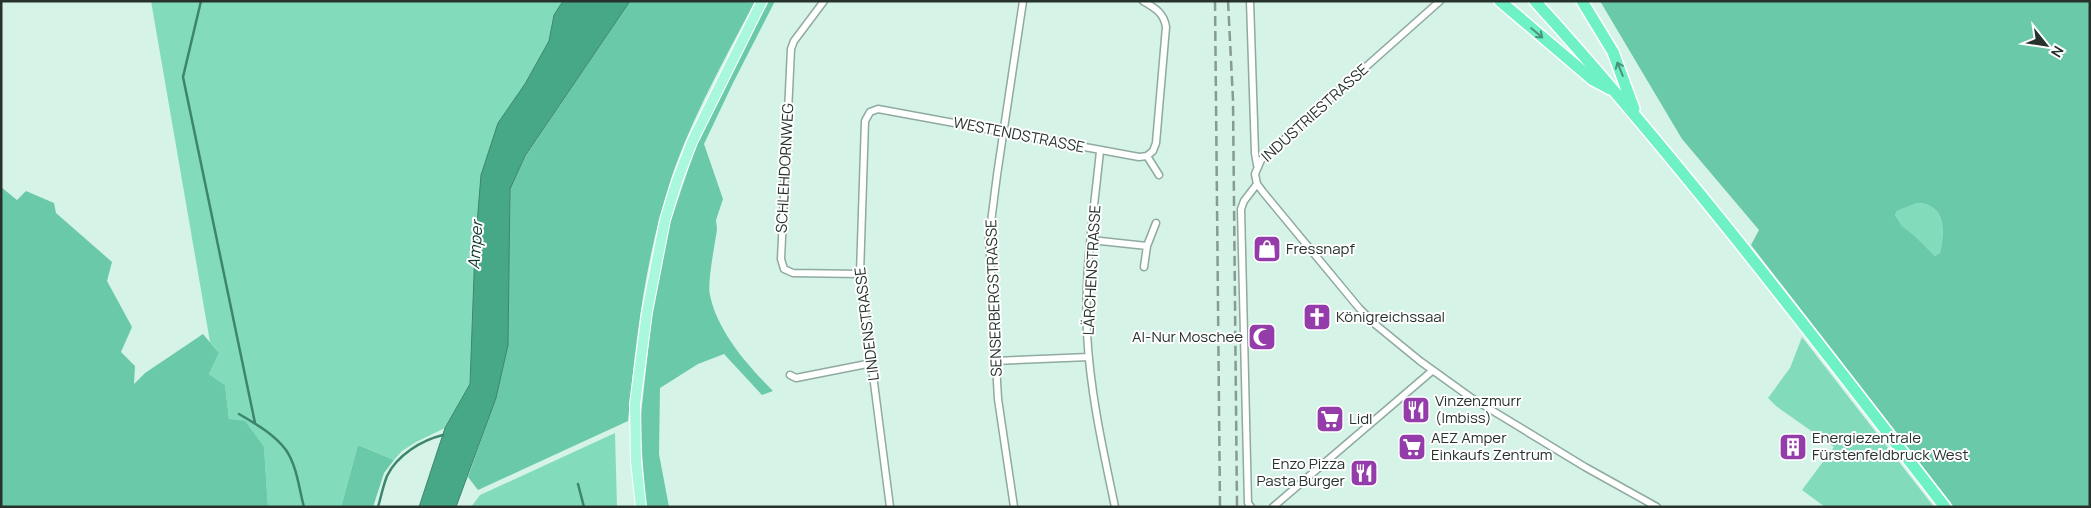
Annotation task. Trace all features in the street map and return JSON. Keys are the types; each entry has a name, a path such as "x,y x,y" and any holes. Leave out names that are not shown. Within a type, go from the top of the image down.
{"highway":[{"path":"1500,1 1593,80 1619,95"},
{"path":"1535,1 1619,95 1684,173 1945,507"},
{"path":"1582,1 1613,52 1636,115"}],"main road":[{"path":"641,507 636,461 635,404 640,356 665,220 692,142 762,1"}],"street":[{"name":"SCHLEHDORNWEG","path":"824,1 794,41 791,49 781,259 784,269 793,273 860,274"},
{"name":"SENSERBERGSTRASSE","path":"1014,507 998,399 989,238 1023,1"},
{"path":"1143,1 1159,11 1166,21 1156,143 1153,151 1147,156 1159,175"},
{"path":"1250,1 1255,153 1258,164"},
{"name":"INDUSTRIESTRASSE","path":"1440,1 1258,164 1255,174 1257,184 1286,222 1368,318 1432,370 1470,397 1546,444 1657,507"},
{"name":"WESTENDSTRASSE","path":"870,112 878,110 1100,151 1139,157 1147,156"},
{"name":"LINDENSTRASSE","path":"870,112 865,121 860,274 890,507"},
{"name":"LÄRCHENSTRASSE","path":"1100,151 1087,302 1089,357 1100,434 1114,507"},
{"path":"1251,507 1248,503 1241,209 1244,201 1257,184"},
{"path":"1144,267 1147,246 1156,223"},
{"path":"1091,240 1147,246"},
{"path":"995,362 1089,357"},
{"path":"790,375 796,378 872,363"},
{"path":"1273,507 1432,370"}],"shaded area":[{"path":"151,1 563,1 554,15 549,41 525,84 498,123 475,249 470,384 445,428 416,442 402,451 394,460 358,445 341,507 268,507 264,447 229,419 225,385 209,374 219,353 210,342"},
{"path":"563,1 630,1 525,156 510,189 508,345 496,398 456,507 419,507 445,428 470,384 475,249 481,175 498,123 525,84 549,41 554,15"},
{"path":"630,1 755,1 699,111 671,179 654,239 648,269 638,329 628,421 478,490 468,477 496,398 508,345 510,189 525,157"},
{"path":"769,1 775,1 704,144 723,199 716,220 717,229 709,289 710,295 719,322 726,335 754,371 773,391 762,395 724,354 698,364 660,388 659,454 669,507 646,507 640,424 652,314 670,223 696,146 733,68"},
{"path":"1600,1 2090,1 2090,507 1954,507 1751,245 1759,230 1682,139","holes":["1917,203 1934,208 1938,213 1943,228 1940,253 1935,256 1902,226 1895,215 1897,211"]},
{"path":"1,187 17,200 26,191 54,203 56,213 112,262 107,281 132,327 121,352 135,366 134,384 145,373 203,334 219,353 209,374 225,385 229,419 245,421 264,447 268,507 1,507"},
{"path":"1917,203 1934,208 1941,220 1943,228 1942,245 1940,253 1935,256 1902,226 1895,215 1897,211"},
{"path":"1802,337 1934,507 1825,507 1802,490 1834,447 1776,406 1768,398 1790,368"},
{"path":"615,433 617,507 471,507 480,495"},
{"path":"358,445 394,460 384,473 373,507 341,507"}],"waterway":[{"path":"201,1 183,77 255,423"},
{"path":"239,414 270,434 286,450 295,470 304,507"},
{"path":"378,507 387,476 397,461 419,445 443,435"},
{"path":"578,484 584,507"}],"railway":[{"path":"1215,1 1220,507"},
{"path":"1228,1 1233,100 1237,507"}],"place":[{"name":"Fressnapf","path":"1267,249"},
{"name":"Königreichssaal","path":"1317,317"},
{"name":"Al-Nur Moschee","path":"1262,337"},
{"name":"Vinzenzmurr (Imbiss)","path":"1416,410"},
{"name":"Lidl","path":"1330,419"},
{"name":"AEZ Amper Einkaufs Zentrum","path":"1412,447"},
{"name":"Energiezentrale Fürstenfeldbruck West","path":"1793,447"},
{"name":"Enzo Pizza Pasta Burger","path":"1364,473"}],"water label":[{"name":"Amper","path":"475,245"}]}
